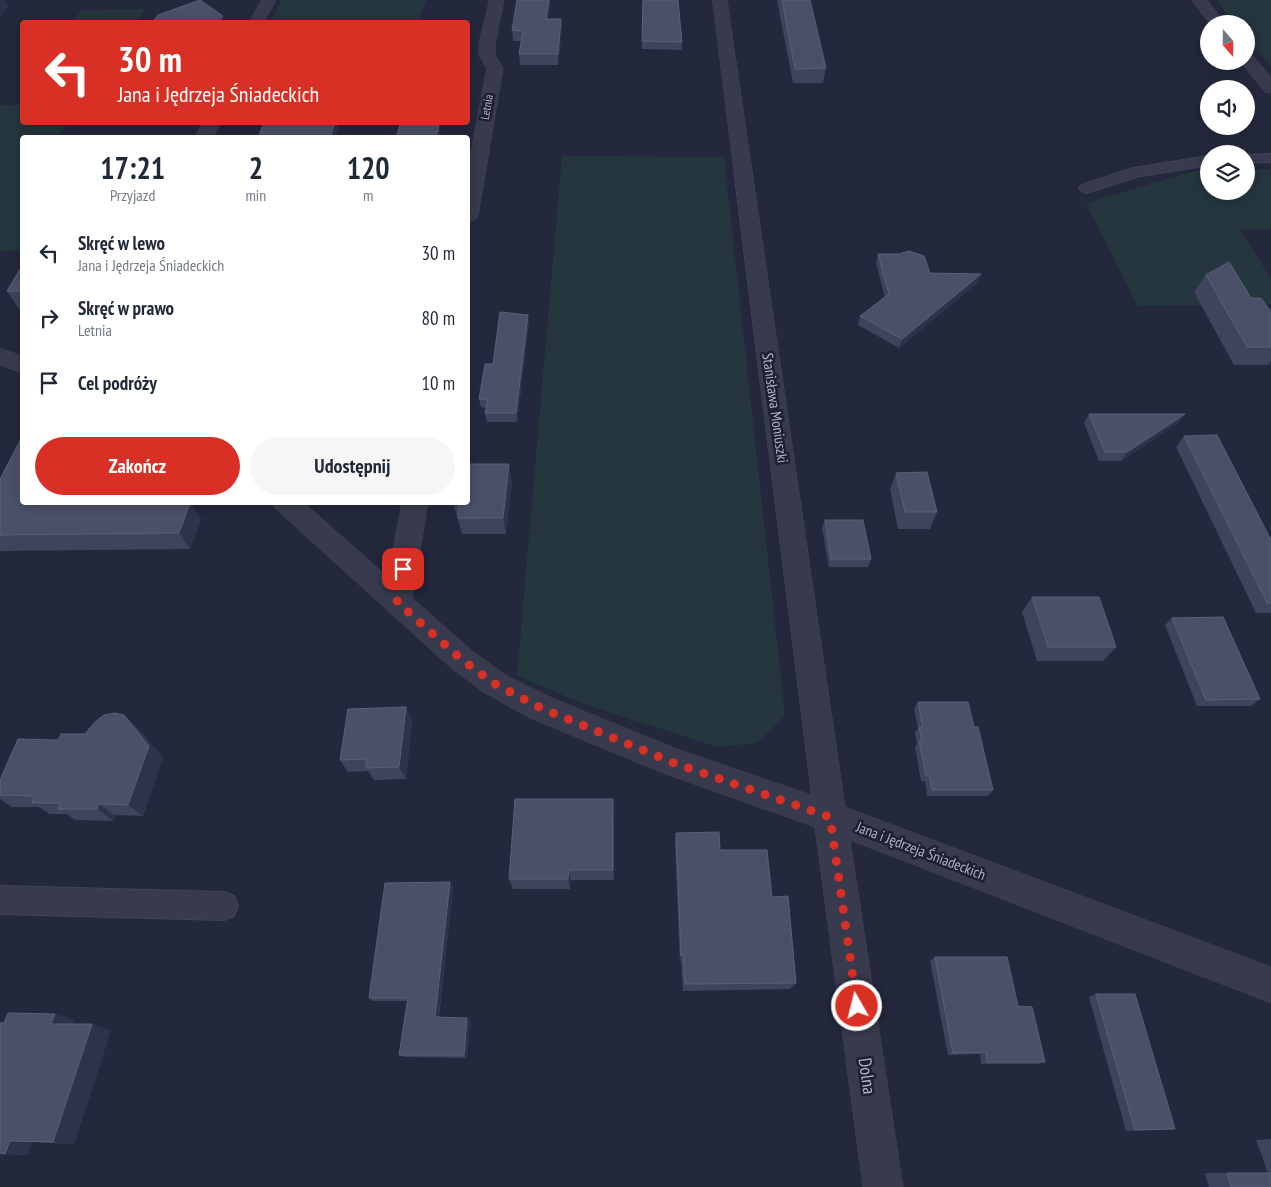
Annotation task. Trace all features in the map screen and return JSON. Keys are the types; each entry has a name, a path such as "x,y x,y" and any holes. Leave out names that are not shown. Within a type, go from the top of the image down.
{"street":[{"path":"258,20 268,0"},
{"name":"Letnia","path":"470,205 495,68 487,55 487,44 497,0"},
{"name":"Stanisława Moniuszki","path":"720,0 830,817"},
{"path":"1199,0 1211,15"},
{"path":"1255,69 1271,88"},
{"path":"0,356 20,364"},
{"name":"Jana i Jędrzeja Śniadeckich","path":"288,505 461,659 495,684 541,708 674,763 830,817 1271,985"},
{"path":"397,602 414,505"},
{"name":"Dolna","path":"830,817 883,1187"}],"lane":[{"path":"1255,159 1271,158"},
{"path":"1087,188 1133,173 1200,162"},
{"path":"0,900 224,906"}],"shaded area":[{"path":"282,0 426,0 420,20 271,20"},
{"path":"1216,0 1271,0 1271,66 1255,47 1255,15 1228,15"},
{"path":"146,9 138,20 74,20 82,10"},
{"path":"0,105 20,105 20,125 67,125 59,135 20,135 20,251 0,251"},
{"path":"562,156 724,157 785,715 757,743 718,747 589,706 517,676"},
{"path":"1271,169 1271,229 1240,229 1271,279 1271,304 1138,306 1086,203 1198,170 1200,170 1200,200 1255,200 1255,170"}],"building":[{"path":"200,0 223,16 220,20 154,20 158,15"},
{"path":"517,0 549,0 546,19 561,19 558,54 519,54 523,31 512,30"},
{"path":"643,0 678,0 682,42 642,41"},
{"path":"782,0 810,0 826,68 795,69"},
{"path":"263,125 334,125 331,135 259,135"},
{"path":"400,125 439,125 437,135 397,135"},
{"path":"909,251 924,256 930,273 981,274 902,339 860,316 889,294 878,254 899,254"},
{"path":"1229,262 1251,298 1261,298 1271,312 1271,347 1247,347 1206,275"},
{"path":"20,269 20,291 7,291"},
{"path":"500,312 528,315 516,413 485,413 488,399 479,399 485,364 493,364"},
{"path":"1089,414 1185,414 1127,452 1105,452"},
{"path":"1217,435 1271,540 1271,603 1267,603 1184,436"},
{"path":"20,441 20,505 189,505 179,533 0,535 0,479"},
{"path":"470,464 509,464 503,518 458,518 460,505 470,505"},
{"path":"927,472 937,512 905,512 896,473"},
{"path":"825,520 863,520 871,559 831,559"},
{"path":"1032,597 1099,597 1116,647 1048,647"},
{"path":"1223,617 1260,699 1206,700 1172,618"},
{"path":"918,702 968,702 974,727 978,727 993,790 932,790 929,775 926,775 919,741 922,741 919,727 923,727"},
{"path":"406,707 399,767 366,768 367,759 340,760 348,709"},
{"path":"115,713 124,715 149,746 128,805 99,804 97,809 58,809 61,803 32,803 34,796 0,795 0,780 18,739 58,740 61,734 85,734 104,715"},
{"path":"515,799 613,799 613,870 569,870 568,879 509,879"},
{"path":"719,832 720,850 767,850 772,897 788,896 796,983 685,984 683,955 681,956 676,833"},
{"path":"450,882 435,1017 467,1018 464,1055 399,1055 408,998 369,998 385,883"},
{"path":"935,957 1007,957 1018,1006 1032,1007 1045,1062 987,1062 986,1052 953,1053"},
{"path":"1096,994 1135,994 1175,1129 1135,1130"},
{"path":"8,1013 55,1014 51,1024 92,1024 53,1142 10,1141 5,1154 0,1153 0,1023 4,1023"},
{"path":"1227,1173 1271,1173 1271,1187 1231,1187"}],"route":[{"path":"403,569 397,602 461,659 495,684 541,708 674,763 830,817 857,1006"}]}
